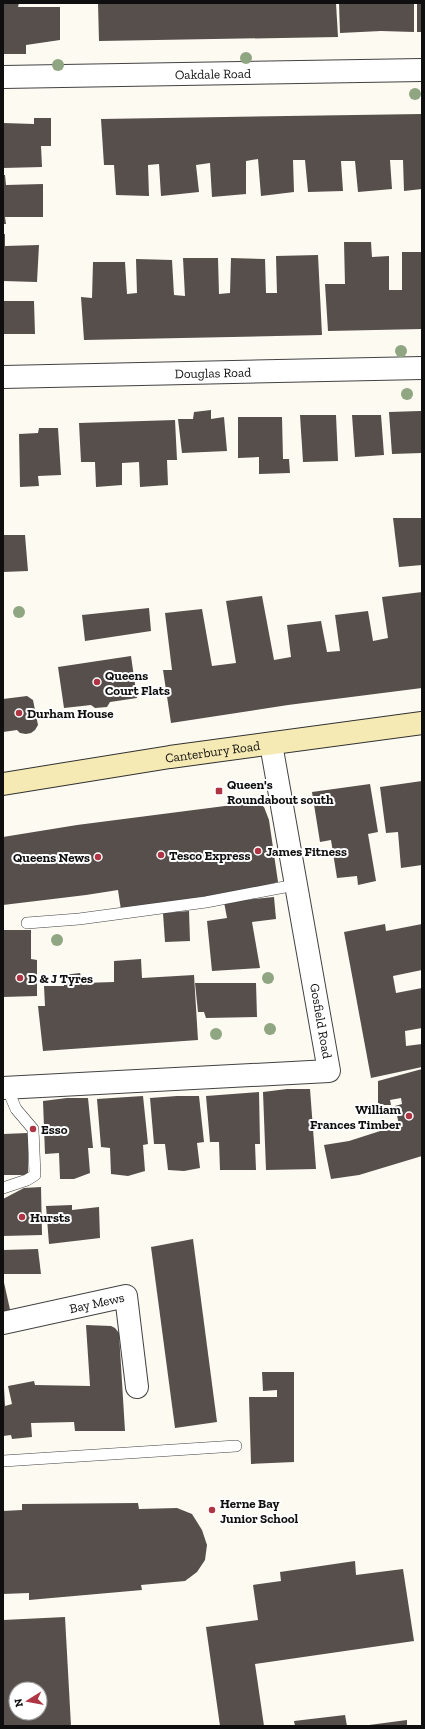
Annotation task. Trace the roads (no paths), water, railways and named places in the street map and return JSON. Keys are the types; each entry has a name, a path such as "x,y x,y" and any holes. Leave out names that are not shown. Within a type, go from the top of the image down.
{"main road":[{"name":"Canterbury Road","path":"3,784 170,757 422,723"}],"street":[{"name":"Oakdale Road","path":"3,77 422,70"},
{"name":"Douglas Road","path":"3,377 422,368"},
{"name":"Gosfield Road","path":"5,1088 329,1071 272,744"},
{"name":"Bay Mews","path":"3,1324 126,1296 137,1387"}],"lane":[{"path":"27,923 79,919 206,902 296,885"},
{"path":"3,1188 27,1180 35,1175 33,1129 16,1109 5,1088"},
{"path":"3,1461 236,1446"}],"place":[{"name":"Queens Court Flats","path":"97,682"},
{"name":"Durham House","path":"19,713"},
{"name":"Queen's Roundabout south","path":"219,791"},
{"name":"James Fitness","path":"258,851"},
{"name":"Tesco Express","path":"161,855"},
{"name":"Queens News","path":"98,857"},
{"name":"D & J Tyres","path":"20,978"},
{"name":"William Frances Timber","path":"409,1116"},
{"name":"Esso","path":"33,1129"},
{"name":"Hursts","path":"22,1217"},
{"name":"Herne Bay Junior School","path":"212,1510"}]}
